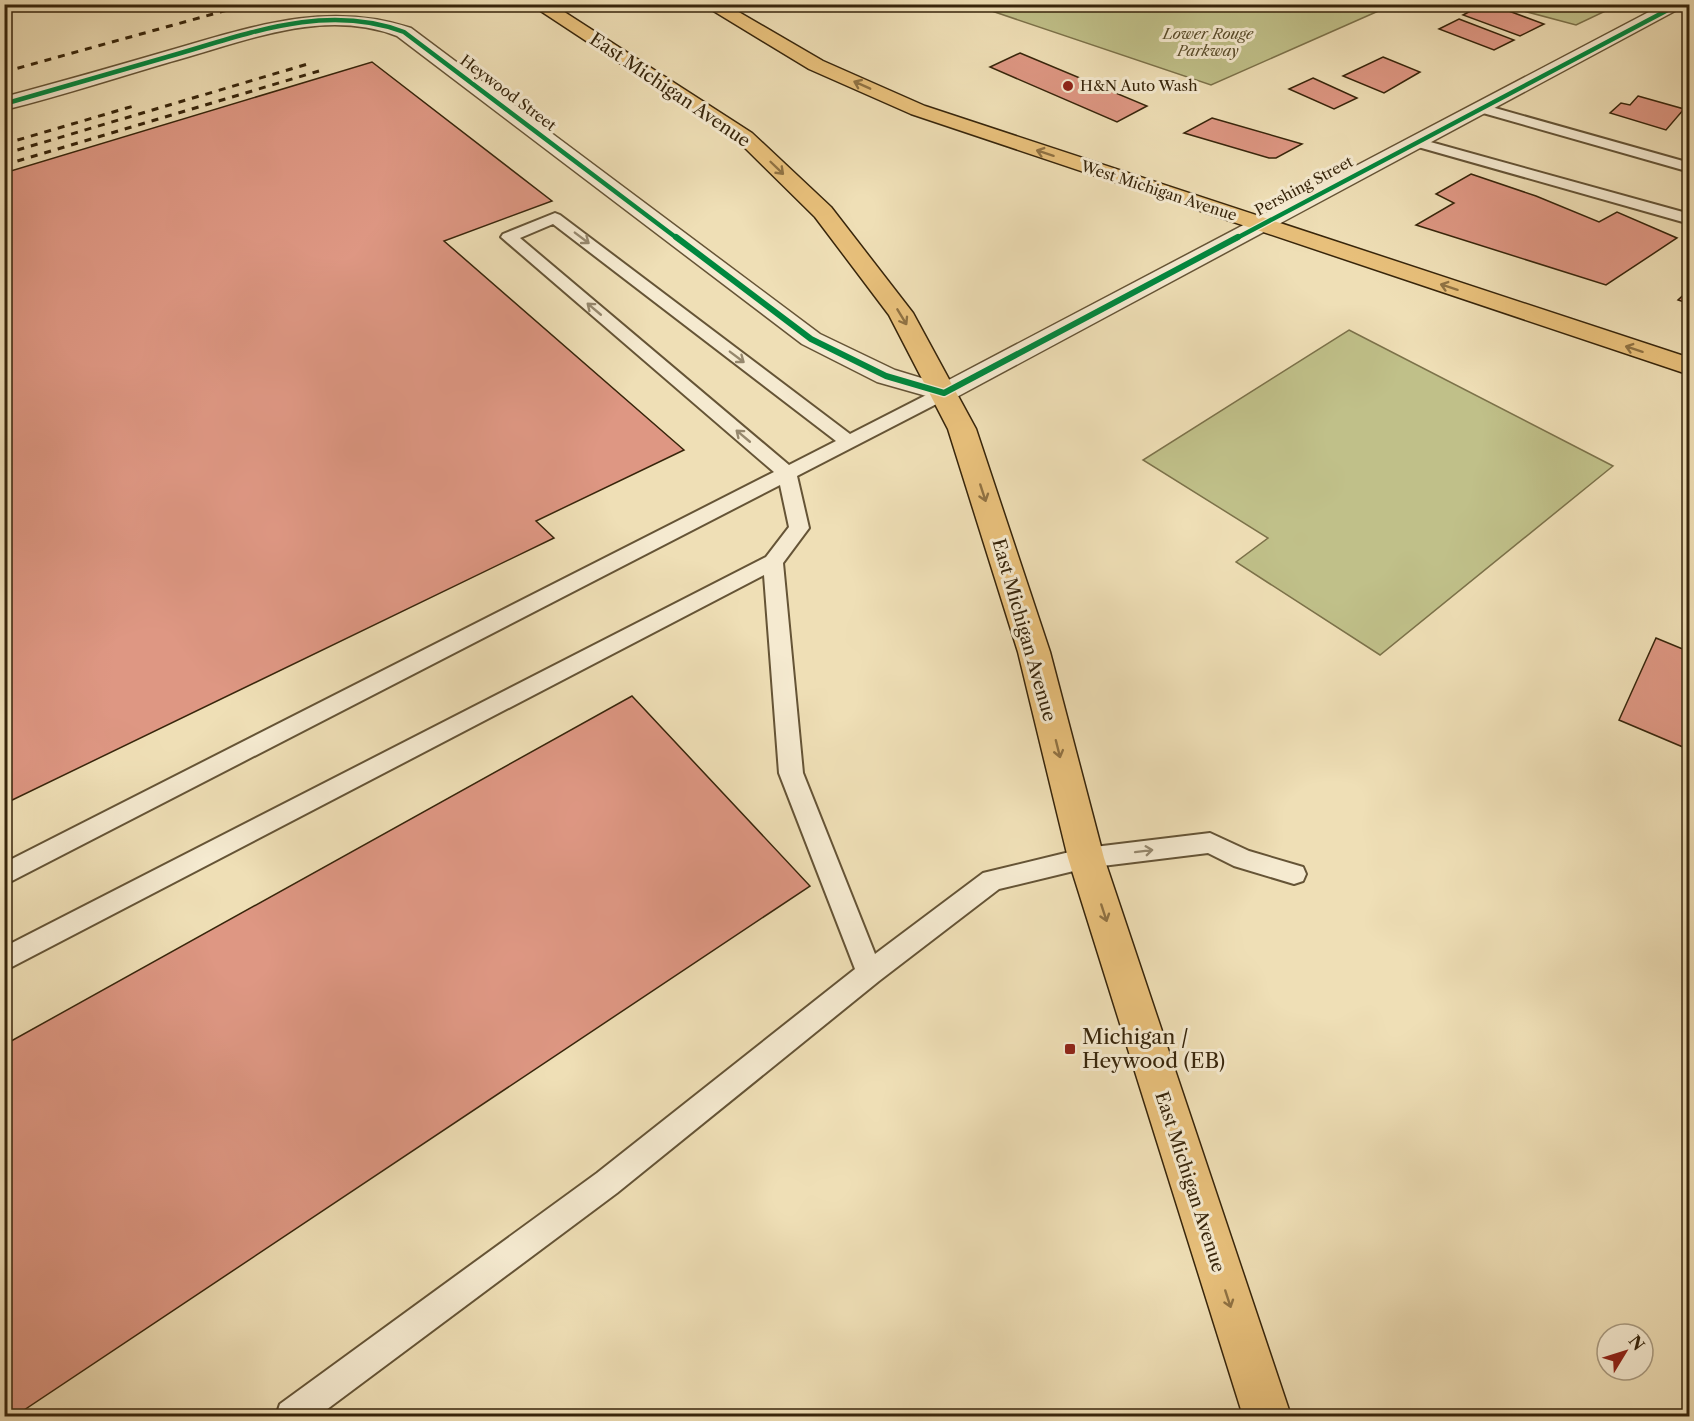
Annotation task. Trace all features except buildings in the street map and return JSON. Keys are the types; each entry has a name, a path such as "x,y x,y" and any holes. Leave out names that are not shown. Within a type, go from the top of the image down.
{"main road":[{"name":"East Michigan Avenue","path":"539,4 657,78 745,137 816,205 901,313 944,393 962,429 1034,652 1086,858 1267,1416"},
{"name":"West Michigan Avenue","path":"711,4 816,65 918,110 1689,367"}],"street":[{"name":"Pershing Street","path":"944,393 1679,4"},
{"name":"Heywood Street","path":"4,104 305,20 352,19 391,26 404,32 811,339 886,376 944,393"}],"lane":[{"path":"1481,108 1689,168"},
{"path":"1416,142 1689,219"},
{"path":"4,960 773,562 799,528 787,473 509,237 555,218 849,442"},
{"path":"4,875 944,393"},
{"path":"773,562 791,773 870,973"},
{"path":"292,1416 607,1183 870,973 992,880 1086,858 1210,843 1243,859 1294,874"}],"green space":[{"name":"Lower Rouge Parkway","path":"974,5 1392,5 1211,85"},
{"path":"1501,5 1618,5 1576,25"},
{"path":"1349,330 1613,466 1380,655 1236,562 1268,538 1143,460"}],"railway":[{"path":"4,72 249,4"},
{"path":"4,154 311,63"},
{"path":"4,165 319,71"},
{"path":"4,144 137,105"}],"cycle path":[{"path":"4,104 278,25 310,20 342,19 389,26 404,32 811,339 886,376 944,393 1679,4"}],"place":[{"name":"H&N Auto Wash","path":"1068,86"},
{"name":"Michigan / Heywood (EB)","path":"1070,1049"}]}
